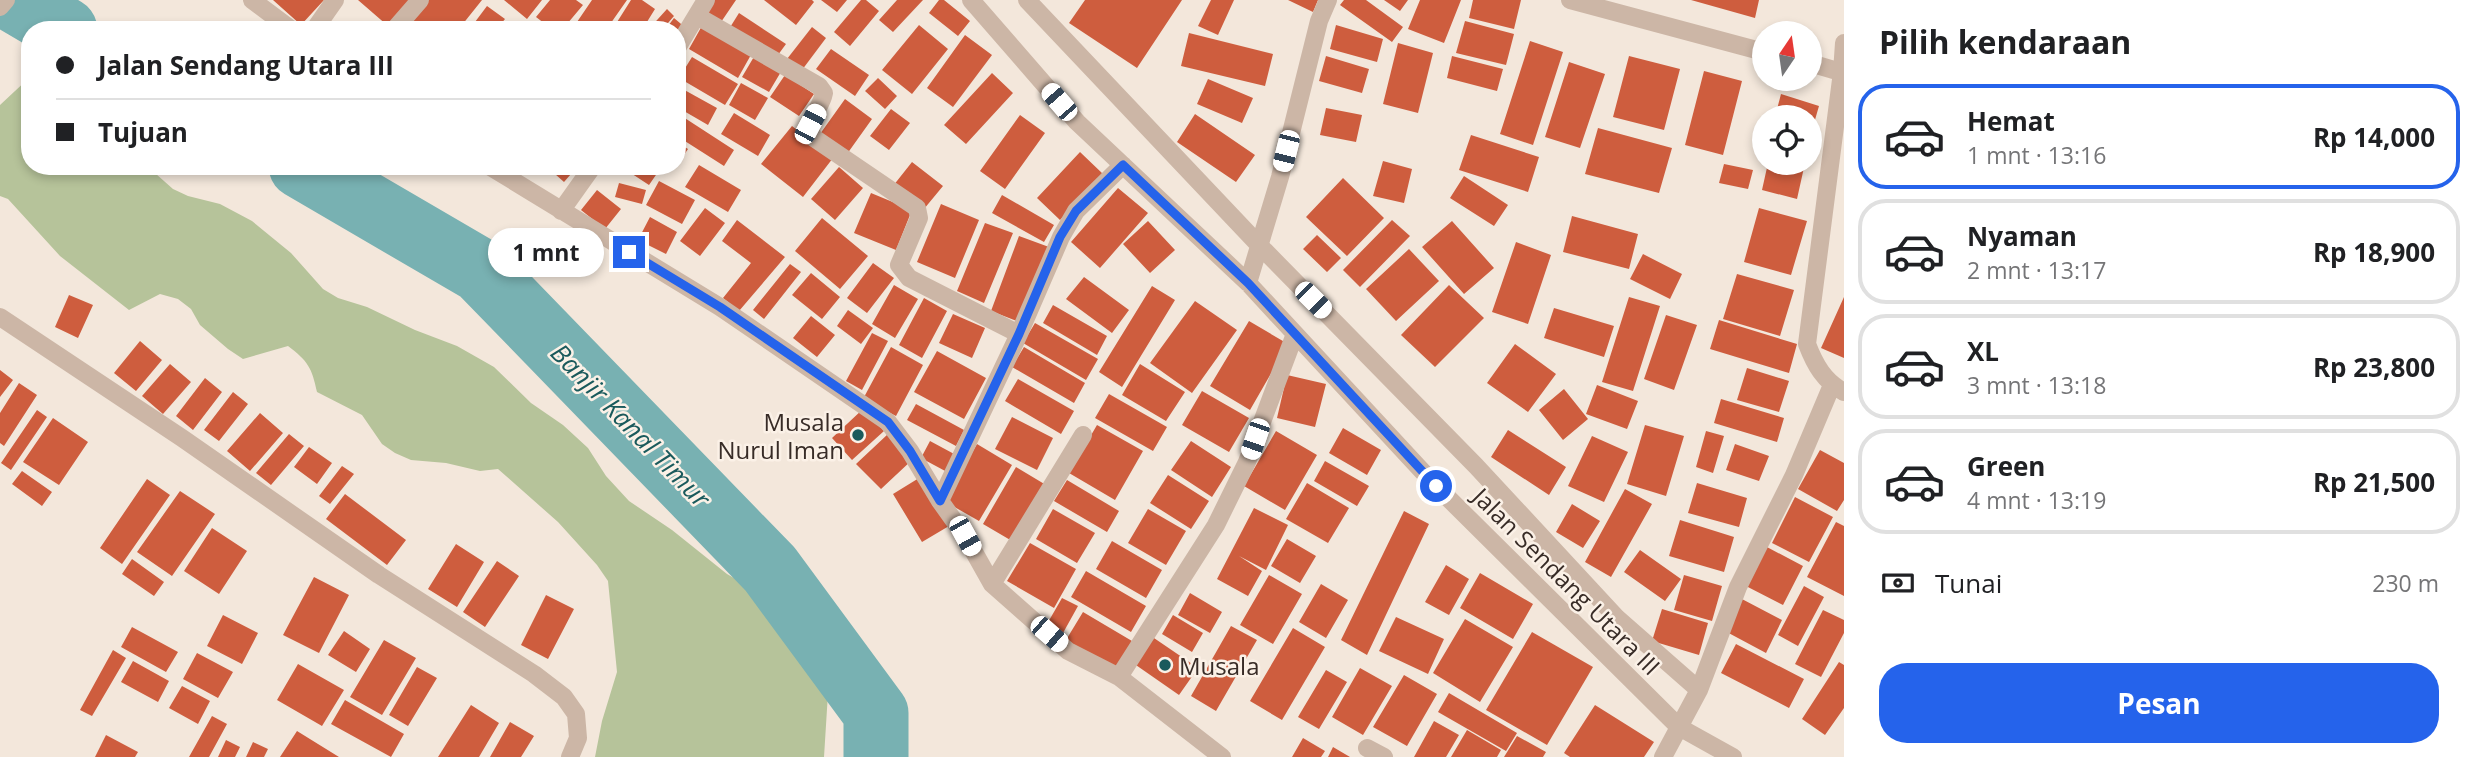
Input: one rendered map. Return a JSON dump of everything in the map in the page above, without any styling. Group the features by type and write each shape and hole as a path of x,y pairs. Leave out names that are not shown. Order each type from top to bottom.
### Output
{"street":[{"path":"0,7 6,0"},
{"path":"252,0 280,21"},
{"path":"320,21 335,0"},
{"path":"402,21 420,0"},
{"path":"686,34 706,0"},
{"name":"Jalan Sendang Utara III","path":"971,0 1077,122 1248,283 1436,486 1679,727 1733,757"},
{"path":"1027,0 1259,245 1476,466 1618,618 1699,690"},
{"path":"1248,283 1280,177 1319,21 1328,0"},
{"path":"1570,0 1752,49"},
{"path":"697,16 819,86 824,93 810,124 810,132 814,138 917,208 919,218 899,265 909,278 1019,334"},
{"path":"1663,757 1699,690 1738,587 1838,389 1815,365 1807,344 1843,72 1844,43"},
{"path":"1822,67 1843,72"},
{"path":"940,501 1019,334 1060,237 1076,211 1123,165"},
{"path":"503,175 720,307 888,422 965,536 992,584 1068,651 1119,677 1222,757"},
{"path":"561,211 587,175"},
{"path":"0,317 182,438 379,575 534,674 564,697 576,714 578,738 570,757"},
{"path":"1119,677 1216,525 1247,462 1295,334"},
{"path":"992,584 1083,435"},
{"path":"1367,748 1384,757"}],"green space":[{"path":"21,85 21,175 157,175 173,189 188,196 220,204 252,221 291,253 323,289 338,298 367,307 457,346 494,367 531,403 563,425 588,448 606,476 629,501 672,530 727,574 758,592 808,631 822,661 828,693 824,757 595,757 602,721 617,672 608,581 558,522 498,469 480,471 446,463 411,460 395,453 382,444 362,415 317,392 308,366 288,346 243,359 200,325 191,309 178,299 160,294 129,310 60,256 8,199 0,196 0,105"}],"building":[{"path":"273,0 324,0 305,21 297,21"},
{"path":"358,0 410,0 392,21 382,21"},
{"path":"427,0 482,0 465,21 410,21"},
{"path":"504,0 542,0 527,19"},
{"path":"550,0 576,0 583,5 570,21 541,21 536,17"},
{"path":"592,0 627,0 612,21 578,21"},
{"path":"631,0 642,0 655,9 648,21 618,21"},
{"path":"712,0 736,0 719,25 703,13"},
{"path":"764,0 812,0 814,2 796,25"},
{"path":"821,0 847,0 837,12"},
{"path":"861,0 866,0 879,11 850,46 834,32"},
{"path":"897,0 923,0 893,32 879,20"},
{"path":"939,0 944,0 970,21 958,36 929,13"},
{"path":"1085,0 1182,0 1137,68 1069,23"},
{"path":"1211,0 1234,0 1218,35 1198,26"},
{"path":"1288,0 1318,0 1313,12"},
{"path":"1344,0 1366,0 1403,27 1392,42 1340,5"},
{"path":"1384,0 1408,0 1400,11"},
{"path":"1420,0 1461,0 1444,43 1408,29"},
{"path":"1473,0 1521,0 1514,29 1469,18"},
{"path":"1691,0 1759,0 1755,18"},
{"path":"487,6 505,19 503,21 476,21"},
{"path":"667,9 674,16 670,21 656,21"},
{"path":"739,13 786,44 775,59 729,29"},
{"path":"1465,21 1514,34 1506,65 1456,53"},
{"path":"703,24 752,53 738,78 689,49"},
{"path":"919,25 948,49 912,94 882,70"},
{"path":"1336,25 1383,39 1377,62 1330,49"},
{"path":"812,27 826,38 802,70 787,59"},
{"path":"1189,33 1273,54 1265,86 1181,66"},
{"path":"965,35 992,55 953,107 927,88"},
{"path":"1530,41 1563,52 1533,145 1500,134"},
{"path":"1398,43 1433,53 1418,113 1383,104"},
{"path":"831,49 869,75 855,96 816,69"},
{"path":"755,55 782,70 769,92 742,77"},
{"path":"1326,56 1369,69 1362,93 1319,81"},
{"path":"1452,56 1503,69 1497,91 1447,78"},
{"path":"1629,56 1680,69 1664,130 1613,117"},
{"path":"692,57 738,84 725,105 686,82 686,67"},
{"path":"1569,62 1605,74 1580,148 1545,137"},
{"path":"1704,71 1742,81 1723,155 1685,145"},
{"path":"992,73 1013,93 966,144 944,125"},
{"path":"785,75 814,94 799,116 770,97"},
{"path":"878,78 897,96 885,109 865,91"},
{"path":"1208,79 1253,98 1242,123 1197,104"},
{"path":"741,83 768,98 755,120 729,105"},
{"path":"686,91 717,108 708,125 686,112"},
{"path":"1781,94 1816,105 1778,105"},
{"path":"845,99 872,119 847,154 820,134"},
{"path":"1326,108 1362,115 1356,142 1320,135"},
{"path":"891,109 910,123 889,150 870,136"},
{"path":"734,113 770,135 758,156 721,134"},
{"path":"1195,114 1255,155 1236,182 1177,142"},
{"path":"1020,115 1045,133 1005,189 980,171"},
{"path":"686,119 734,150 724,166 686,142"},
{"path":"792,126 833,158 803,197 761,164"},
{"path":"1598,128 1672,148 1659,193 1585,174"},
{"path":"1471,135 1539,157 1528,192 1459,170"},
{"path":"1080,152 1103,174 1060,220 1037,198"},
{"path":"1383,161 1412,169 1404,203 1373,196"},
{"path":"912,162 943,186 924,209 893,186"},
{"path":"1724,164 1752,170 1748,189 1719,183"},
{"path":"699,165 741,190 728,212 685,187"},
{"path":"839,167 863,188 835,220 811,199"},
{"path":"556,175 570,175 564,182"},
{"path":"634,175 656,175 649,185"},
{"path":"1765,175 1802,175 1797,199 1762,190"},
{"path":"1464,176 1508,205 1494,226 1450,198"},
{"path":"1343,178 1384,218 1347,256 1306,217"},
{"path":"659,181 695,200 682,224 646,205"},
{"path":"619,183 646,190 642,204 615,197"},
{"path":"1118,188 1148,213 1100,268 1071,242"},
{"path":"597,190 621,209 605,229 581,210"},
{"path":"871,193 912,210 896,250 854,233"},
{"path":"1002,195 1054,225 1044,242 992,213"},
{"path":"941,204 979,220 955,278 917,262"},
{"path":"705,208 725,223 700,256 680,241"},
{"path":"1759,208 1807,221 1791,275 1744,262"},
{"path":"1572,216 1638,234 1629,269 1563,252"},
{"path":"650,217 677,232 666,254 638,240"},
{"path":"822,218 868,256 840,289 795,251"},
{"path":"737,220 785,257 739,311 723,298 751,263 722,241"},
{"path":"1392,220 1410,236 1360,287 1343,270"},
{"path":"1148,221 1175,250 1150,273 1123,244"},
{"path":"1452,221 1494,268 1464,294 1422,247"},
{"path":"985,223 1013,233 984,303 957,291"},
{"path":"1317,235 1341,258 1327,272 1303,249"},
{"path":"1019,236 1049,247 1019,322 991,311"},
{"path":"1516,242 1551,255 1528,324 1492,312"},
{"path":"1409,249 1439,281 1396,321 1366,289"},
{"path":"1643,254 1682,274 1670,299 1630,279"},
{"path":"873,263 894,278 867,313 847,298"},
{"path":"790,264 801,272 764,319 753,310"},
{"path":"811,273 840,297 822,319 792,295"},
{"path":"1737,274 1794,290 1780,336 1723,319"},
{"path":"1084,277 1129,310 1112,333 1066,299"},
{"path":"894,285 918,299 895,338 872,324"},
{"path":"1449,285 1484,318 1435,367 1401,335"},
{"path":"1152,286 1175,300 1122,387 1099,372"},
{"path":"69,295 93,305 78,338 55,327"},
{"path":"1629,297 1660,306 1633,391 1602,382"},
{"path":"1844,297 1844,358 1821,348"},
{"path":"924,298 947,311 922,358 899,345"},
{"path":"1195,301 1237,330 1192,393 1150,363"},
{"path":"1053,305 1107,336 1097,355 1043,323"},
{"path":"1554,308 1614,326 1604,357 1544,338"},
{"path":"848,310 873,328 861,344 837,326"},
{"path":"953,314 985,328 972,358 939,343"},
{"path":"1666,315 1697,325 1674,390 1644,379"},
{"path":"811,316 835,335 817,357 793,338"},
{"path":"1719,320 1797,344 1789,373 1710,349"},
{"path":"1249,321 1288,344 1250,410 1210,386"},
{"path":"1035,323 1098,359 1086,380 1023,343"},
{"path":"872,333 888,341 862,390 846,381"},
{"path":"140,341 162,360 136,391 114,373"},
{"path":"1515,344 1556,374 1528,412 1487,383"},
{"path":"891,347 923,365 896,416 863,399"},
{"path":"1024,347 1085,383 1074,403 1012,367"},
{"path":"937,351 986,378 964,419 914,392"},
{"path":"170,364 191,382 163,414 142,396"},
{"path":"1140,364 1185,392 1166,421 1122,395"},
{"path":"1747,368 1789,381 1779,412 1737,400"},
{"path":"0,370 13,380 0,397"},
{"path":"1287,375 1326,384 1315,427 1277,418"},
{"path":"205,378 222,392 193,430 176,416"},
{"path":"1018,379 1074,411 1061,434 1005,401"},
{"path":"19,383 37,395 4,446 0,443 0,413"},
{"path":"1597,385 1638,401 1627,429 1586,414"},
{"path":"1564,389 1588,419 1563,440 1539,410"},
{"path":"1202,391 1249,418 1229,452 1182,425"},
{"path":"233,392 248,404 219,441 204,430"},
{"path":"1109,394 1167,427 1153,451 1095,418"},
{"path":"1721,399 1784,418 1777,442 1714,423"},
{"path":"916,404 964,430 956,446 907,420"},
{"name":"Musala Nurul Iman","path":"863,409 884,431 852,460 832,438"},
{"path":"37,410 47,417 11,470 1,463"},
{"path":"260,413 283,433 250,471 227,451"},
{"path":"1012,417 1053,438 1037,470 995,449"},
{"path":"53,418 88,442 59,485 23,462"},
{"path":"1097,425 1143,451 1115,500 1069,473"},
{"path":"1645,425 1684,436 1666,496 1627,484"},
{"path":"1343,428 1381,450 1367,475 1329,453"},
{"path":"1508,430 1566,467 1549,495 1491,457"},
{"path":"1276,431 1317,455 1285,510 1244,486"},
{"path":"1706,431 1724,436 1713,473 1696,467"},
{"path":"289,434 304,446 271,485 256,473"},
{"path":"888,434 912,460 881,489 856,464"},
{"path":"1592,436 1628,452 1604,502 1568,486"},
{"path":"930,441 956,455 947,472 921,458"},
{"path":"1191,441 1231,467 1212,497 1171,470"},
{"path":"977,444 1012,465 979,521 944,501"},
{"path":"1735,444 1769,456 1759,481 1726,470"},
{"path":"309,447 332,463 317,484 294,467"},
{"path":"1820,450 1844,463 1844,500 1837,511 1798,489"},
{"path":"1325,461 1369,486 1357,506 1314,481"},
{"path":"342,466 354,474 330,504 319,496"},
{"path":"1016,467 1046,485 1012,541 983,524"},
{"path":"22,471 52,492 42,506 12,484"},
{"path":"1168,475 1209,501 1191,529 1150,503"},
{"path":"919,478 949,526 922,542 893,494"},
{"path":"147,479 170,495 122,564 100,548"},
{"path":"1067,480 1119,511 1107,532 1054,501"},
{"path":"1307,483 1349,508 1328,543 1286,519"},
{"path":"1697,483 1747,498 1739,527 1688,513"},
{"path":"1625,489 1652,504 1611,577 1585,562"},
{"path":"180,491 215,514 172,576 137,552"},
{"path":"345,494 406,540 387,565 326,519"},
{"path":"1795,497 1833,517 1809,562 1772,543"},
{"path":"1572,504 1600,521 1583,548 1556,532"},
{"path":"1254,508 1288,525 1266,570 1239,556 1262,571 1248,596 1217,579"},
{"path":"1053,509 1095,533 1077,563 1036,539"},
{"path":"1148,509 1186,531 1166,565 1128,543"},
{"path":"1404,511 1429,524 1367,655 1341,640"},
{"path":"1680,520 1734,537 1724,572 1669,556"},
{"path":"1836,522 1844,526 1844,596 1807,577"},
{"path":"212,528 247,551 219,594 184,571"},
{"path":"1287,539 1316,556 1300,583 1271,566"},
{"path":"1112,541 1162,570 1146,598 1096,569"},
{"path":"1030,543 1076,569 1054,608 1007,581"},
{"path":"456,544 484,562 457,607 428,589"},
{"path":"1765,546 1803,566 1783,605 1744,585"},
{"path":"1640,550 1681,579 1665,601 1624,572"},
{"path":"132,559 164,582 154,596 122,574"},
{"path":"497,561 519,576 485,627 463,612"},
{"path":"1446,565 1469,579 1449,615 1425,602"},
{"path":"1086,571 1146,606 1131,632 1071,597"},
{"path":"1480,573 1533,604 1513,639 1460,608"},
{"path":"1269,575 1302,594 1273,644 1240,625"},
{"path":"1684,575 1722,586 1712,621 1674,610"},
{"path":"314,577 349,595 319,653 283,635"},
{"path":"1321,584 1348,600 1326,638 1299,622"},
{"path":"1804,586 1824,597 1798,646 1778,635"},
{"path":"1190,593 1222,612 1210,633 1178,615"},
{"path":"546,595 574,609 548,659 521,645"},
{"path":"1062,598 1078,606 1063,633 1047,624"},
{"path":"1740,598 1782,620 1766,653 1723,630"},
{"path":"1662,609 1708,623 1699,655 1652,641"},
{"path":"1823,610 1844,620 1844,633 1821,677 1795,664"},
{"path":"1083,612 1132,641 1115,669 1066,640"},
{"path":"223,615 258,633 242,664 207,646"},
{"path":"1173,615 1203,633 1192,652 1162,634"},
{"path":"1396,617 1444,639 1428,674 1379,651"},
{"path":"1465,619 1513,647 1480,702 1433,673"},
{"path":"1231,626 1257,640 1216,711 1191,696"},
{"path":"132,627 178,652 166,672 121,647"},
{"path":"1293,628 1325,647 1282,720 1250,701"},
{"path":"344,631 370,649 356,672 328,655"},
{"path":"1532,632 1593,667 1547,745 1486,710"},
{"name":"Musala","path":"1151,636 1198,668 1179,695 1133,663"},
{"path":"384,640 416,658 382,715 350,697"},
{"path":"1736,644 1804,679 1789,708 1721,673"},
{"path":"113,650 126,658 92,716 80,710"},
{"path":"197,653 233,672 218,698 183,679"},
{"path":"133,661 169,681 158,702 121,682"},
{"path":"1839,662 1844,665 1844,708 1825,735 1802,719"},
{"path":"298,664 344,690 322,726 277,700"},
{"path":"417,667 437,678 408,726 389,715"},
{"path":"1360,668 1392,686 1363,735 1332,717"},
{"path":"1326,670 1347,682 1319,729 1298,717"},
{"path":"1404,675 1437,694 1407,746 1373,727"},
{"path":"182,686 210,701 198,724 169,708"},
{"path":"1449,693 1517,733 1506,751 1438,712"},
{"path":"345,700 404,734 391,757 331,724"},
{"path":"471,705 499,723 479,757 438,757"},
{"path":"1595,705 1654,742 1644,757 1570,757 1564,753"},
{"path":"212,716 227,724 209,757 189,757"},
{"path":"1434,721 1459,735 1446,757 1414,757"},
{"path":"510,722 534,736 521,757 490,757"},
{"path":"1467,730 1501,750 1497,757 1451,757"},
{"path":"297,731 339,757 280,757"},
{"path":"106,735 138,752 135,757 95,757"},
{"path":"1517,736 1546,752 1543,757 1504,757"},
{"path":"1303,738 1325,751 1321,757 1292,757"},
{"path":"226,740 240,747 235,757 218,757"},
{"path":"253,742 268,749 264,757 246,757"},
{"path":"1333,747 1350,757 1328,757"}],"waterway":[{"name":"Banjir Kanal Timur","path":"14,0 50,21"},
{"name":"Banjir Kanal Timur","path":"316,175 481,271 770,569 876,713 876,757"}],"place":[{"name":"Musala Nurul Iman","path":"858,435"},
{"name":"Musala","path":"1165,665"}],"route":[{"path":"629,252 720,307 888,422 910,451 940,501 1019,334 1060,237 1076,211 1123,165 1248,283 1436,486"}]}
